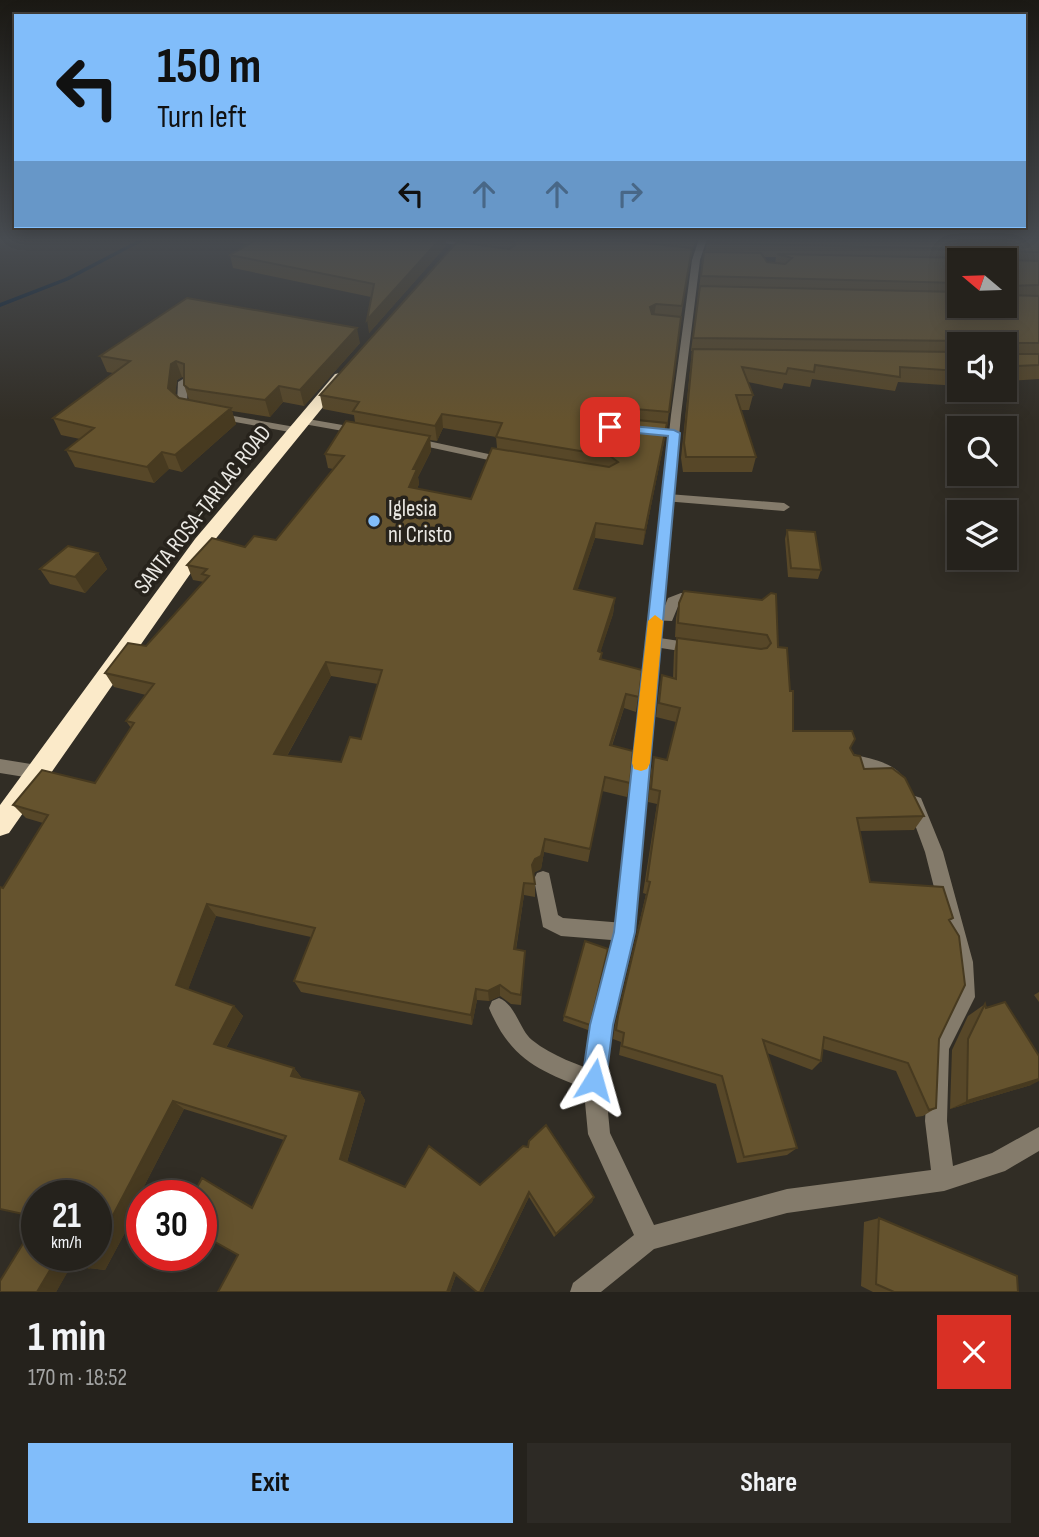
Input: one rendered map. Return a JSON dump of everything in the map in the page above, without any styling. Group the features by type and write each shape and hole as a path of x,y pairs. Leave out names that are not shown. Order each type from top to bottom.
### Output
{"highway":[{"name":"SANTA ROSA-TARLAC ROAD","path":"0,825 202,544 355,360"}],"street":[{"path":"648,1238 599,1134 594,1080 602,1025 624,932 668,498 668,433 690,357 681,325 694,299"},
{"path":"183,382 182,404 191,410 298,426 370,433"},
{"path":"397,438 520,463"},
{"path":"668,498 784,507"},
{"path":"656,617 667,618 673,601 681,598 706,600"},
{"path":"653,642 704,649"},
{"path":"853,761 883,769 904,785 915,804 934,852 963,962 965,997 939,1048 936,1121 944,1180"},
{"path":"0,766 37,772"},
{"path":"543,879 550,921 561,927 624,932"},
{"path":"499,1008 523,1046 551,1065 594,1080"},
{"path":"582,1292 648,1238 787,1201 944,1180 997,1163 1039,1138"}],"building":[{"path":"185,299 357,328 300,390 279,386 265,400 189,389 184,385 184,364 176,361 171,364 168,388 179,398 231,408 175,455 162,452 147,467 66,450 94,428 53,418 130,361 100,356"},
{"path":"371,299 386,299 367,320"},
{"path":"406,299 683,299 682,306 656,304 650,307 652,314 681,317 669,412 612,407 605,410 607,417 667,423 645,530 596,523 574,589 615,598 598,651 602,653 600,659 642,670 639,697 626,694 610,745 633,751 630,783 605,777 590,849 545,839 541,856 535,859 532,865 535,884 524,883 514,949 525,951 521,995 511,993 500,985 488,991 476,989 471,1015 294,981 315,928 207,904 176,985 234,1006 214,1044 294,1068 291,1076 360,1092 340,1159 405,1187 429,1146 480,1185 523,1146 528,1147 529,1141 546,1125 594,1197 556,1234 529,1192 480,1292 454,1273 447,1292 218,1292 238,1255 217,1243 217,1187 252,1208 286,1136 173,1101 132,1180 126,1180 126,1191 112,1217 112,1180 21,1180 21,1214 0,1209 0,887 3,888 48,815 13,805 42,770 95,783 134,723 126,721 154,684 105,673 128,643 146,646 209,576 202,574 207,569 187,565 212,538 245,547 254,536 276,540 344,456 325,454 346,421 430,436 413,469 417,469 409,487 471,499 492,448 609,467 618,462 610,456 496,437 502,423 442,414 435,426 353,411 359,402 320,395","holes":["326,662 382,670 361,739 350,737 341,762 274,754"]},
{"path":"698,299 947,299 947,318 1017,318 1017,299 1039,299 1039,343 1017,343 1017,332 947,332 947,341 693,338"},
{"path":"693,349 947,352 947,370 900,367 900,377 815,365 814,372 788,368 786,374 742,367 753,395 736,395 756,457 686,457 684,443"},
{"path":"1017,354 1039,354 1039,365 1017,366"},
{"path":"787,530 815,532 821,570 791,568"},
{"path":"68,546 98,553 75,577 40,569"},
{"path":"684,591 762,600 771,593 776,594 778,647 787,648 790,691 793,691 793,731 852,731 855,739 850,748 854,755 860,756 864,769 892,768 905,778 924,816 857,818 870,882 943,887 953,918 949,920 959,936 965,985 939,1039 936,1108 929,1110 908,1063 824,1037 821,1061 763,1040 797,1148 744,1157 722,1076 622,1046 624,1033 616,1030 618,1016 650,882 647,881 660,791 651,789 654,757 667,760 680,708 659,703 662,675 676,679 677,638 761,649 767,648 771,643 767,635 678,623 679,603"},
{"path":"585,941 608,949 590,1025 564,1016"},
{"path":"1005,1002 1039,1056 1039,1079 967,1101 968,1039 985,1004 986,1008"},
{"path":"879,1218 1017,1276 1018,1292 894,1292 876,1284"},
{"path":"21,1247 21,1271 49,1271 37,1292 0,1292 0,1281"}],"waterway":[{"path":"0,305 15,299"}],"slow traffic":[{"path":"641,763 655,621"}],"place":[{"name":"Iglesia ni Cristo","path":"374,521"}],"route":[{"path":"594,1080 602,1025 624,932 674,433 610,427"}]}
